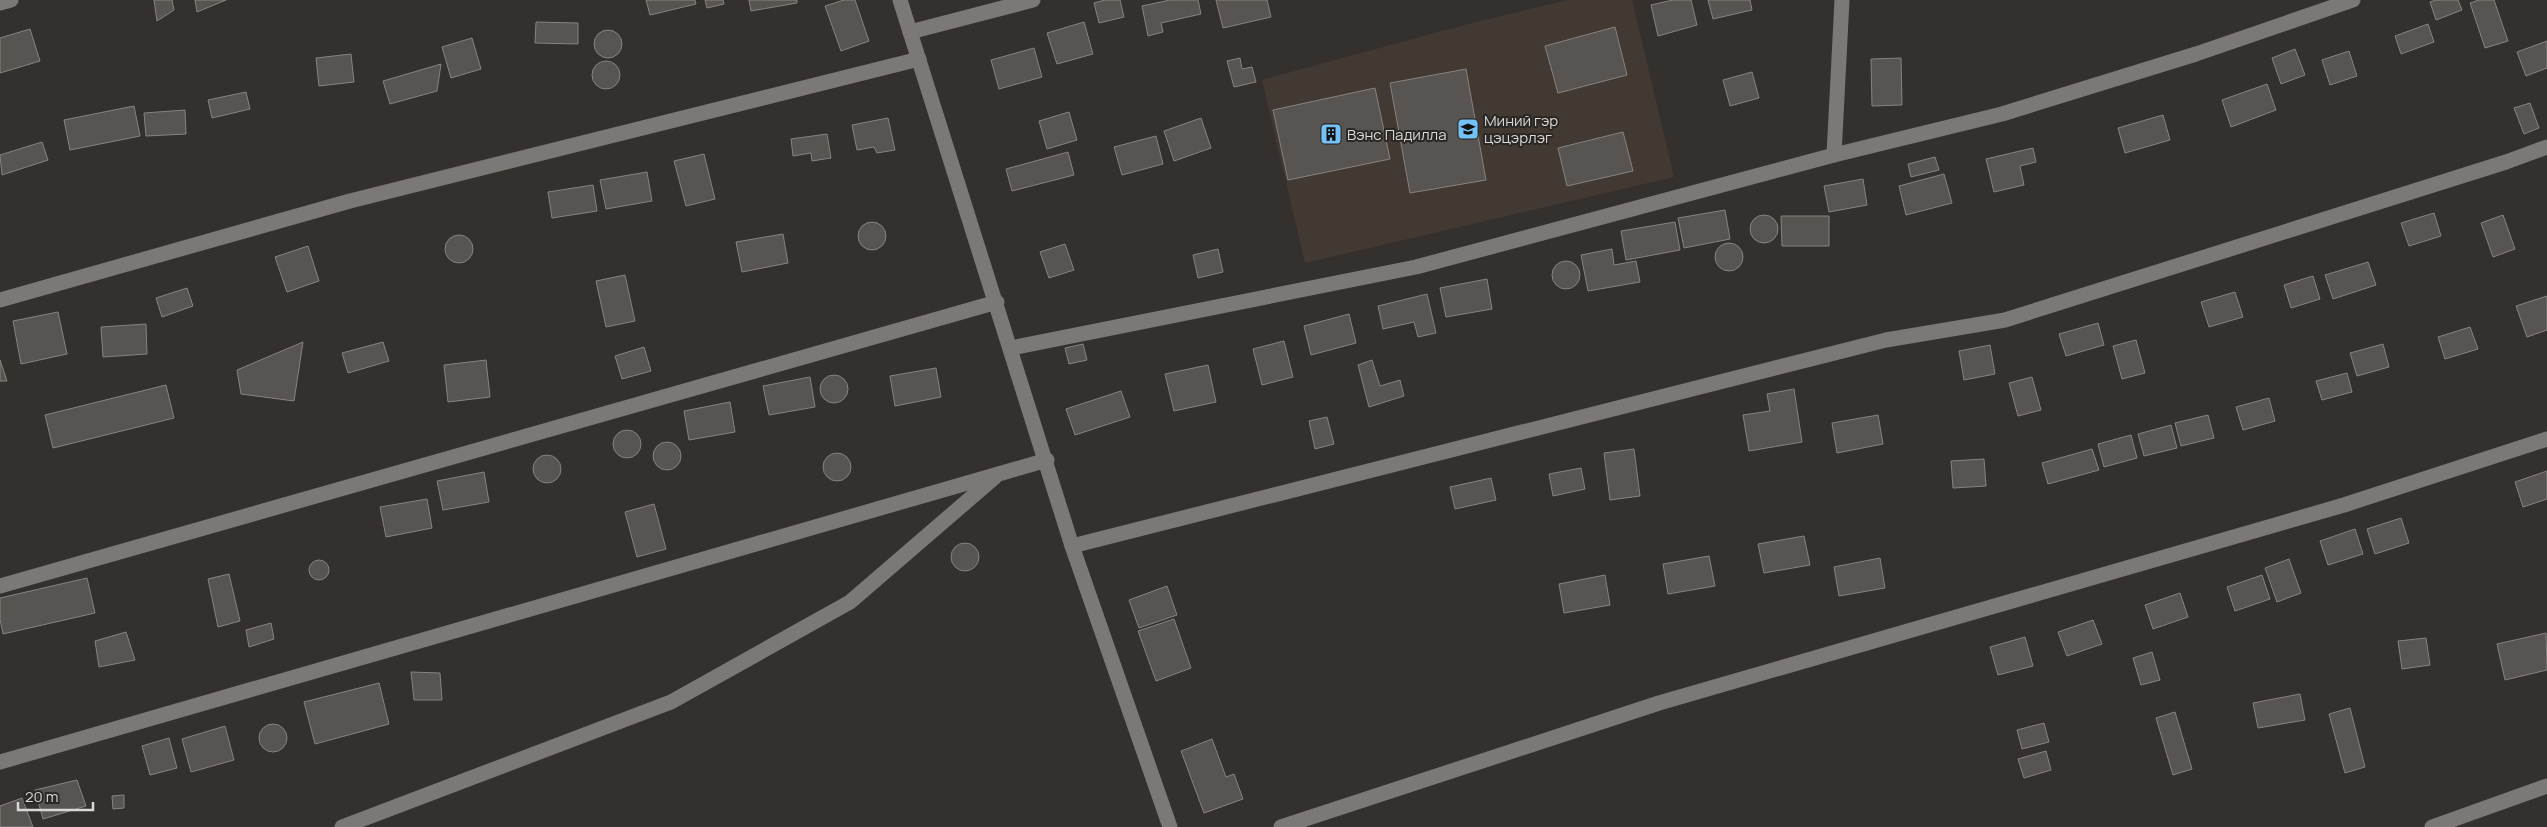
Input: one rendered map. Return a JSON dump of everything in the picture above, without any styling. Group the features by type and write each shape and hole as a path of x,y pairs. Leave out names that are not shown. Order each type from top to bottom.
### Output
{"street":[{"path":"0,3 11,0"},
{"path":"900,0 1047,460 1072,546 1170,827"},
{"path":"910,32 1033,0"},
{"path":"1834,155 1842,0"},
{"path":"1011,348 1416,267 1834,155 2002,114 2196,54 2353,0"},
{"path":"0,300 350,201 918,59"},
{"path":"1072,546 1886,340 2005,320 2496,165 2547,146"},
{"path":"0,586 997,302"},
{"path":"1281,827 1660,704 2344,505 2547,439"},
{"path":"0,762 1047,460"},
{"path":"342,827 671,702 850,602 1000,474"},
{"path":"2432,827 2547,786"}],"shaded area":[{"name":"Миний гэр цэцэрлэг","path":"1568,0 1632,0 1674,177 1305,263 1262,80 1468,24"}],"building":[{"path":"154,0 172,0 174,10 157,21"},
{"path":"195,0 226,0 197,12"},
{"path":"646,0 695,0 696,4 650,15"},
{"path":"705,0 723,0 724,4 707,8"},
{"path":"749,0 797,0 797,3 751,11"},
{"path":"844,0 855,0 869,41 841,51 825,6"},
{"path":"1105,0 1120,0 1124,17 1099,23 1094,3"},
{"path":"1170,0 1198,0 1201,14 1161,23 1163,32 1148,36 1142,6"},
{"path":"1216,0 1267,0 1271,17 1223,28"},
{"path":"1673,0 1691,0 1697,25 1658,36 1651,5"},
{"path":"1708,0 1750,0 1752,10 1713,19"},
{"path":"2436,0 2458,0 2462,10 2436,20 2430,2"},
{"path":"2479,0 2494,0 2508,41 2485,48 2470,3"},
{"path":"536,22 578,23 578,44 535,43"},
{"path":"1084,22 1093,54 1057,64 1047,33"},
{"path":"2428,24 2434,42 2401,54 2395,36"},
{"path":"1615,27 1627,75 1558,93 1545,46"},
{"path":"30,29 40,61 0,73 0,38"},
{"path":"608,30 618,34 622,44 618,54 608,58 598,54 594,44 598,34"},
{"path":"472,38 481,69 451,78 442,47"},
{"path":"2547,41 2547,68 2526,76 2517,52"},
{"path":"1034,48 1042,77 999,89 991,60"},
{"path":"2295,49 2305,75 2281,84 2272,58"},
{"path":"2349,51 2357,76 2330,85 2322,60"},
{"path":"351,54 354,82 319,86 316,58"},
{"path":"1240,58 1242,69 1252,67 1256,82 1234,87 1227,61"},
{"path":"1901,58 1902,105 1872,106 1871,59"},
{"path":"606,61 616,65 620,75 616,85 606,89 596,85 592,75 596,65"},
{"path":"441,64 437,91 390,104 383,81"},
{"path":"1466,69 1486,180 1410,193 1390,83"},
{"path":"1752,72 1759,98 1730,106 1723,80"},
{"path":"2267,84 2276,110 2231,127 2222,100"},
{"name":"Вэнс Падилла","path":"1375,88 1390,159 1288,180 1273,110"},
{"path":"246,92 250,109 212,118 208,100"},
{"path":"2530,103 2539,128 2524,134 2514,108"},
{"path":"134,106 140,136 70,150 64,120"},
{"path":"185,110 186,134 146,136 144,113"},
{"path":"1069,112 1077,140 1047,149 1039,121"},
{"path":"2163,115 2170,140 2125,153 2118,128"},
{"path":"888,118 895,150 877,153 874,147 857,150 852,125"},
{"path":"1201,118 1211,148 1174,161 1164,131"},
{"path":"1623,132 1633,171 1567,186 1558,148"},
{"path":"827,134 831,158 812,161 811,153 793,156 791,139"},
{"path":"1156,136 1163,164 1122,175 1114,147"},
{"path":"42,142 48,160 2,175 0,155"},
{"path":"2033,148 2036,162 2020,166 2024,185 1994,192 1986,159"},
{"path":"1068,152 1074,175 1012,191 1006,169"},
{"path":"704,154 715,199 686,206 674,161"},
{"path":"1935,157 1939,170 1911,177 1908,164"},
{"path":"647,172 652,201 606,209 600,180"},
{"path":"1944,174 1952,203 1906,215 1899,186"},
{"path":"1863,179 1867,205 1829,212 1824,186"},
{"path":"593,185 597,211 552,218 548,192"},
{"path":"1725,210 1730,239 1684,248 1678,218"},
{"path":"2434,213 2441,236 2409,246 2401,223"},
{"path":"1764,215 1774,219 1778,229 1774,239 1764,243 1754,239 1750,229 1754,219"},
{"path":"2503,215 2515,249 2493,257 2481,223"},
{"path":"1781,216 1829,216 1829,246 1782,246"},
{"path":"872,222 882,226 886,236 882,246 872,250 862,246 858,236 862,226"},
{"path":"1675,222 1680,250 1626,260 1621,231"},
{"path":"783,234 788,263 742,272 736,242"},
{"path":"459,235 469,239 473,249 469,259 459,263 449,259 445,249 449,239"},
{"path":"1729,243 1739,247 1743,257 1739,267 1729,271 1719,267 1715,257 1719,247"},
{"path":"1065,244 1074,270 1049,278 1040,252"},
{"path":"308,246 319,281 287,292 275,257"},
{"path":"1218,249 1223,272 1198,278 1193,255"},
{"path":"1612,249 1614,265 1636,261 1640,282 1588,291 1581,255"},
{"path":"1566,261 1576,265 1580,275 1576,285 1566,289 1556,285 1552,275 1556,265"},
{"path":"2368,262 2376,285 2333,299 2325,275"},
{"path":"625,275 635,321 606,327 596,281"},
{"path":"2313,276 2320,299 2291,308 2284,285"},
{"path":"1487,279 1492,309 1446,317 1440,288"},
{"path":"187,288 193,306 162,317 156,298"},
{"path":"2235,292 2243,317 2209,327 2201,302"},
{"path":"1427,294 1436,333 1418,337 1414,322 1383,329 1378,306"},
{"path":"2547,296 2547,330 2527,337 2516,306"},
{"path":"58,312 67,354 21,364 13,321"},
{"path":"1349,314 1356,343 1311,355 1304,326"},
{"path":"2098,323 2104,345 2066,356 2059,334"},
{"path":"146,324 147,354 103,357 101,327"},
{"path":"2470,327 2478,349 2445,359 2438,337"},
{"path":"2136,340 2145,373 2122,379 2113,346"},
{"path":"1284,341 1293,377 1262,385 1253,349"},
{"path":"303,342 294,401 241,394 237,370"},
{"path":"383,342 389,361 348,373 342,353"},
{"path":"1083,344 1087,360 1069,364 1065,348"},
{"path":"2383,344 2389,367 2357,376 2350,353"},
{"path":"1990,345 1995,374 1964,380 1959,351"},
{"path":"644,347 651,371 622,379 615,356"},
{"path":"0,360 7,381 0,381"},
{"path":"486,360 490,397 448,402 444,365"},
{"path":"1372,360 1380,386 1400,380 1404,396 1369,407 1358,365"},
{"path":"1208,365 1216,402 1174,411 1165,374"},
{"path":"936,368 941,397 895,406 890,376"},
{"path":"2347,373 2352,392 2322,400 2316,381"},
{"path":"834,375 844,379 848,389 844,399 834,403 824,399 820,389 824,379"},
{"path":"810,377 815,407 769,415 763,386"},
{"path":"2032,377 2041,410 2018,416 2009,383"},
{"path":"166,385 174,418 53,448 45,415"},
{"path":"1794,389 1802,442 1749,451 1743,415 1770,411 1767,394"},
{"path":"1121,391 1130,417 1075,435 1066,409"},
{"path":"2269,398 2275,421 2243,430 2236,407"},
{"path":"730,402 735,432 689,440 684,411"},
{"path":"1878,415 1883,444 1837,453 1832,423"},
{"path":"2208,415 2214,438 2181,446 2175,423"},
{"path":"1327,417 1334,444 1315,449 1309,421"},
{"path":"2171,425 2177,448 2144,456 2138,434"},
{"path":"627,430 637,434 641,444 637,454 627,458 617,454 613,444 617,434"},
{"path":"2131,435 2137,458 2104,467 2098,444"},
{"path":"667,442 677,446 681,456 677,466 667,470 657,466 653,456 657,446"},
{"path":"1634,449 1640,496 1610,500 1604,453"},
{"path":"2092,449 2099,470 2048,484 2042,463"},
{"path":"837,453 847,457 851,467 847,477 837,481 827,477 823,467 827,457"},
{"path":"547,455 557,459 561,469 557,479 547,483 537,479 533,469 537,459"},
{"path":"1984,459 1986,486 1953,488 1951,461"},
{"path":"1581,468 1585,489 1553,496 1549,474"},
{"path":"2547,471 2547,499 2523,507 2515,482"},
{"path":"484,472 489,502 443,510 437,481"},
{"path":"1491,478 1496,500 1455,509 1450,487"},
{"path":"427,499 432,528 386,537 380,507"},
{"path":"654,504 666,549 637,557 625,512"},
{"path":"2401,518 2409,543 2375,554 2367,529"},
{"path":"2355,529 2363,554 2328,565 2320,541"},
{"path":"1804,536 1810,565 1764,573 1758,544"},
{"path":"965,543 975,547 979,557 975,567 965,571 955,567 951,557 955,547"},
{"path":"1709,556 1715,586 1668,594 1663,564"},
{"path":"1880,558 1885,588 1839,596 1834,567"},
{"path":"2289,559 2301,593 2277,602 2265,568"},
{"path":"315,560 323,560 329,566 329,574 323,580 315,580 309,574 309,566"},
{"path":"229,574 240,621 218,627 208,579"},
{"path":"1605,575 1610,605 1564,613 1559,584"},
{"path":"2262,575 2270,599 2235,611 2227,587"},
{"path":"87,578 95,613 3,634 0,619 0,598"},
{"path":"1167,586 1177,615 1139,628 1129,600"},
{"path":"2180,593 2188,617 2153,629 2145,605"},
{"path":"1174,619 1191,668 1156,681 1138,631"},
{"path":"2093,620 2102,644 2067,656 2058,632"},
{"path":"271,623 274,639 249,647 246,630"},
{"path":"126,632 135,660 99,667 95,641"},
{"path":"2546,633 2547,670 2505,680 2497,644"},
{"path":"2025,637 2033,666 1998,675 1990,647"},
{"path":"2426,638 2430,665 2402,669 2398,641"},
{"path":"2152,652 2160,680 2141,685 2133,658"},
{"path":"411,672 440,673 442,700 414,700"},
{"path":"379,683 389,724 315,744 304,702"},
{"path":"2300,694 2305,720 2258,728 2253,703"},
{"path":"2350,708 2365,767 2345,773 2329,714"},
{"path":"2175,712 2192,769 2173,775 2156,718"},
{"path":"2044,723 2049,742 2022,749 2017,730"},
{"path":"273,724 283,728 287,738 283,748 273,752 263,748 259,738 263,728"},
{"path":"225,726 234,760 191,772 182,739"},
{"path":"169,738 177,768 150,775 142,746"},
{"path":"1212,739 1226,777 1234,774 1243,799 1204,813 1181,751"},
{"path":"2046,751 2051,770 2024,778 2018,759"},
{"path":"77,780 86,806 43,819 35,790"},
{"path":"124,795 124,808 113,809 112,796"},
{"path":"22,798 33,827 0,827 0,806"}],"place":[{"name":"Миний гэр цэцэрлэг","path":"1468,129"},
{"name":"Вэнс Падилла","path":"1331,134"}]}
